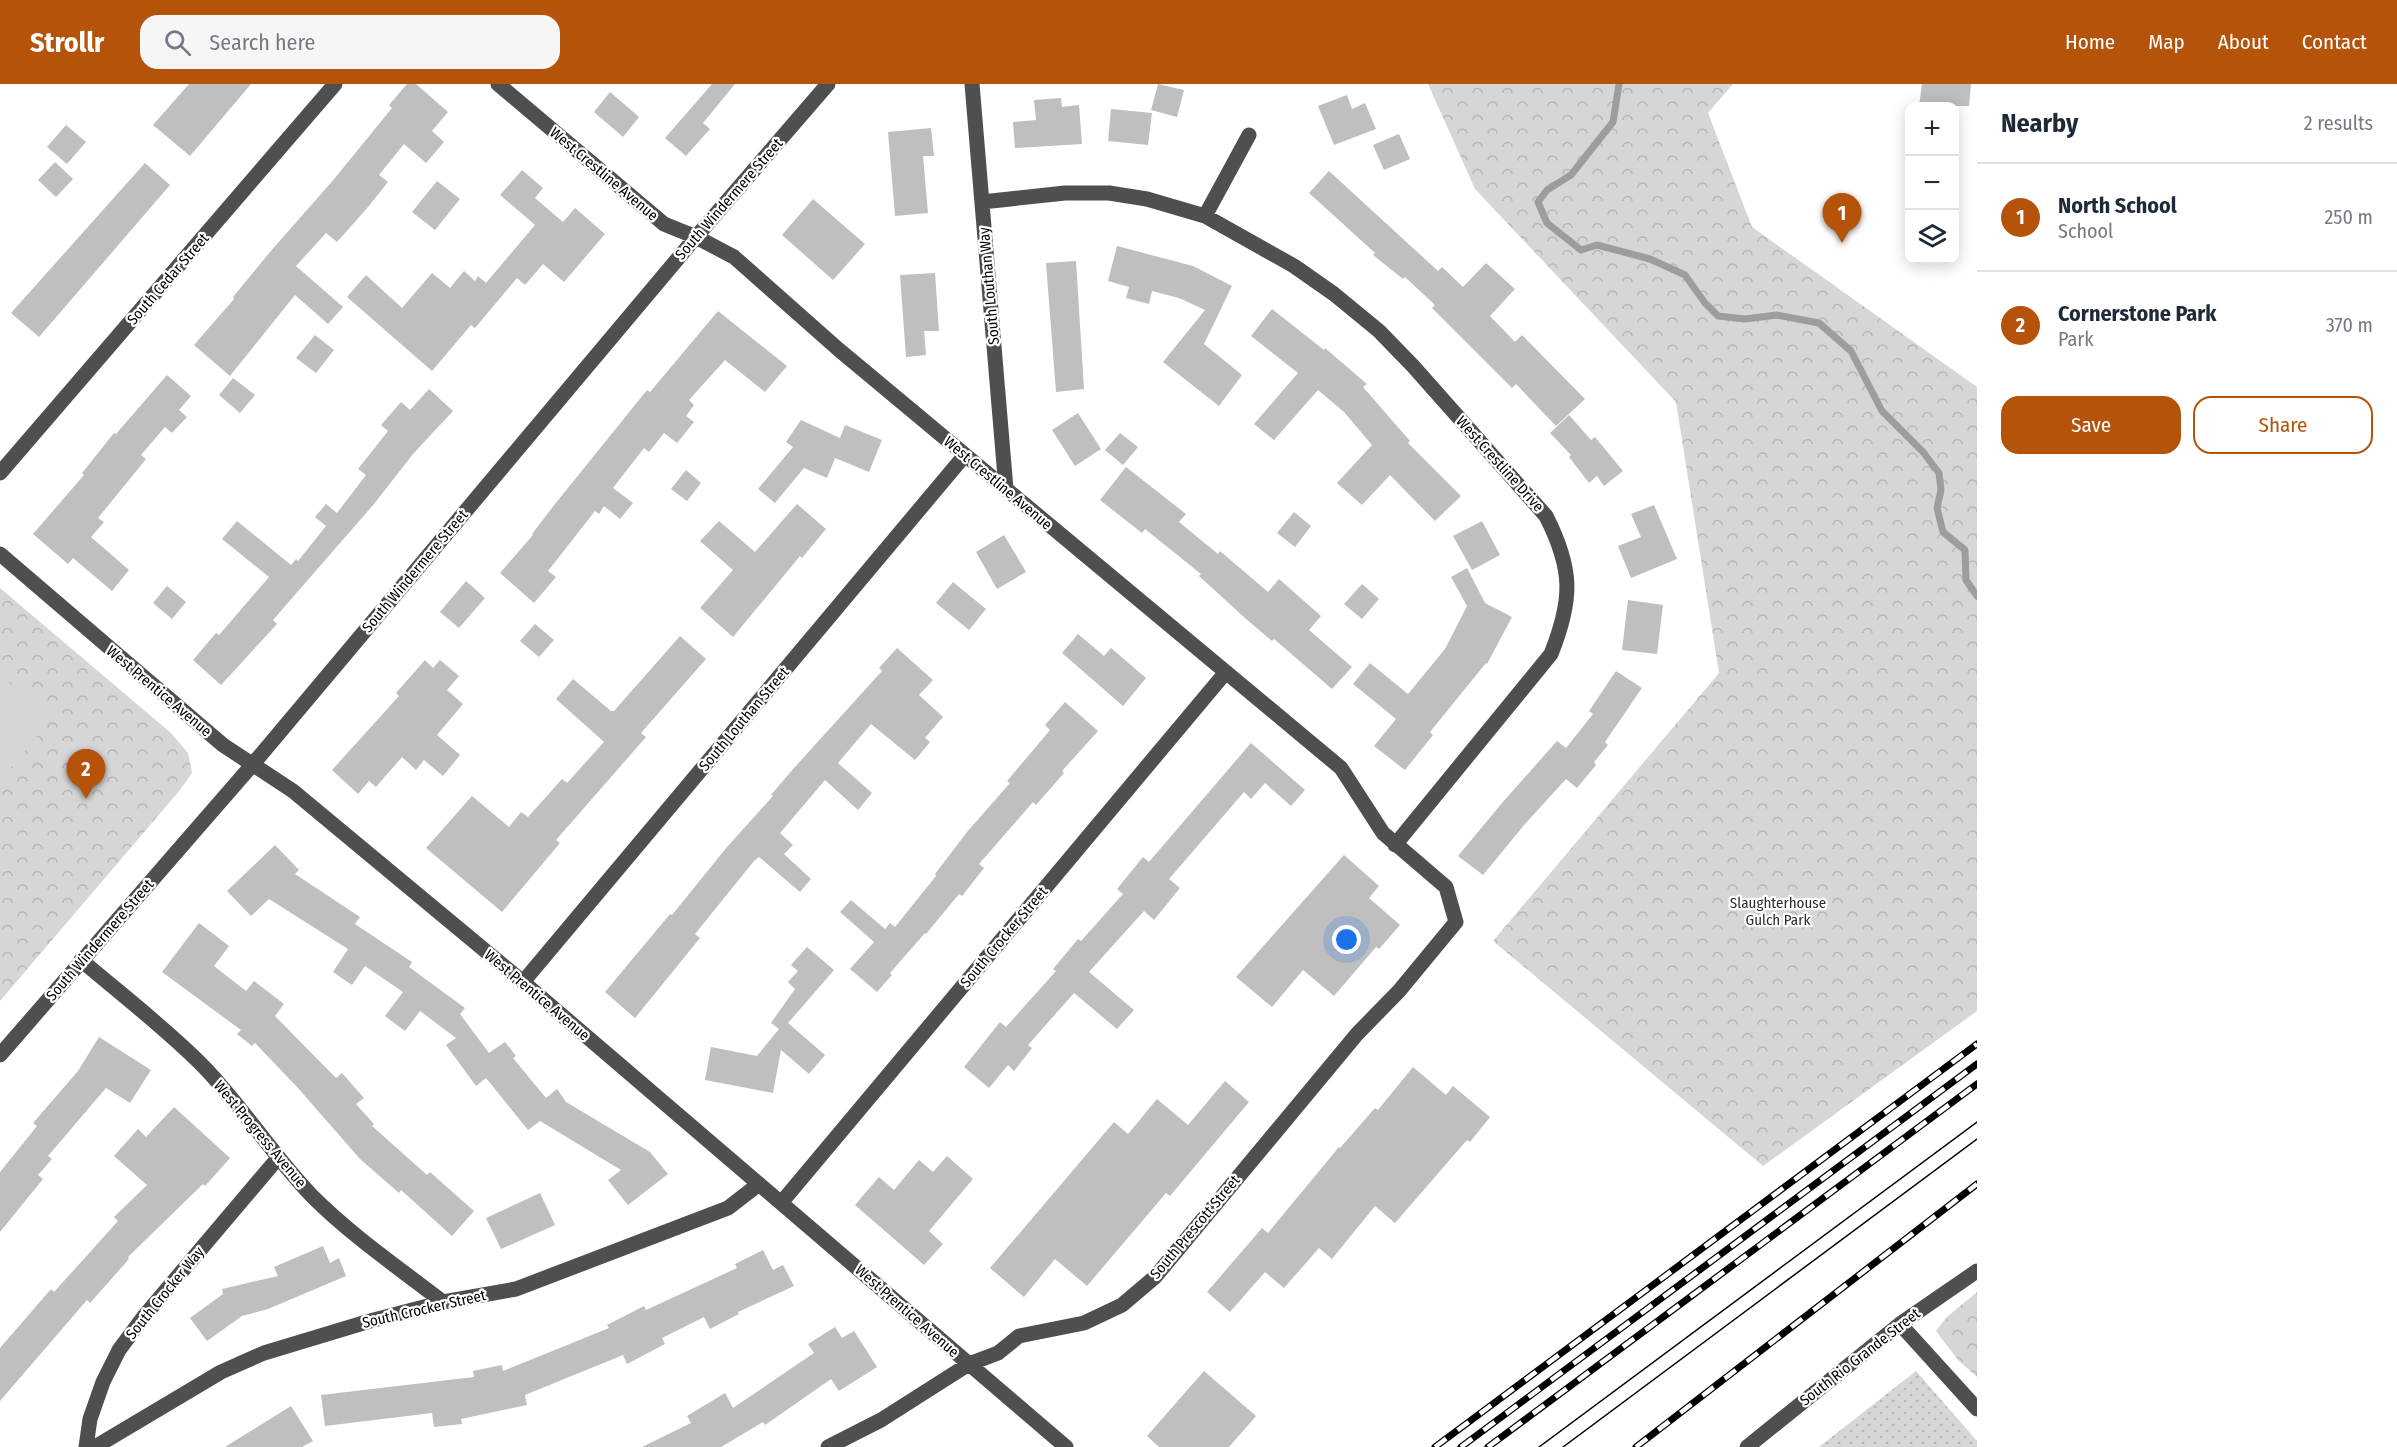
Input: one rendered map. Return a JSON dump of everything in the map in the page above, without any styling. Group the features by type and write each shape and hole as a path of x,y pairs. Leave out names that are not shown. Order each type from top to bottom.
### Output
{"street":[{"name":"South Cedar Street","path":"0,473 335,84"},
{"name":"West Crestline Avenue","path":"498,84 664,224 696,237 734,257 838,349 1341,768 1383,833 1446,887 1456,922"},
{"name":"South Windermere Street","path":"0,1055 253,764 696,237 828,84"},
{"name":"South Louthan Way","path":"972,84 1006,489"},
{"path":"1205,216 1249,135"},
{"name":"West Crestline Drive","path":"982,202 1065,193 1109,193 1147,199 1205,216 1294,266 1334,294 1379,331 1546,516 1566,565 1568,595 1563,624 1551,654 1395,845"},
{"name":"South Louthan Street","path":"523,982 965,455"},
{"name":"West Prentice Avenue","path":"0,554 223,745 293,791 523,982 1066,1447"},
{"name":"South Crocker Street","path":"781,1203 1226,672"},
{"name":"South Prescott Street","path":"828,1447 881,1420 969,1364 998,1353 1019,1336 1084,1323 1122,1305 1155,1277 1357,1034 1399,991 1456,922"},
{"name":"West Progress Avenue","path":"81,960 201,1064 238,1105 278,1158 313,1197 351,1231 443,1302"},
{"name":"South Crocker Way","path":"86,1447 90,1419 119,1350 144,1315 278,1158"},
{"name":"South Crocker Street","path":"95,1447 221,1372 264,1353 443,1302 516,1289 728,1208 759,1184"},
{"name":"South Rio Grande Street","path":"1747,1447 1900,1324 1977,1271"},
{"path":"1900,1324 1977,1409"}],"green space":[{"name":"Slaughterhouse Gulch Park","path":"1428,84 1733,84 1708,113 1752,227 1977,387 1977,1011 1763,1166 1493,941 1719,673 1676,402 1475,189"},
{"path":"0,588 171,733 188,753 192,773 0,1001"},
{"path":"0,675 52,718 0,781"},
{"path":"1977,1292 1977,1377 1958,1360 1936,1331 1947,1317"},
{"path":"1916,1371 1977,1441 1977,1447 1819,1447"}],"building":[{"path":"189,84 251,84 190,156 153,125"},
{"path":"407,84 416,84 448,112 432,131 444,142 426,163 404,144 379,175 388,182 368,207 337,242 326,233 296,266 343,307 328,324 295,295 230,376 194,345 234,299 233,297 270,252 335,178 392,108 389,105"},
{"path":"712,84 735,84 703,123 710,129 686,156 665,138"},
{"path":"1158,84 1184,90 1177,117 1151,110"},
{"path":"1922,84 1971,84 1969,106 1959,106 1959,102 1920,102"},
{"path":"610,92 639,117 623,137 594,112"},
{"path":"1347,95 1352,109 1365,103 1376,129 1334,145 1318,106"},
{"path":"1061,98 1062,107 1079,105 1082,144 1015,148 1013,122 1036,120 1034,100"},
{"path":"1111,109 1152,113 1148,145 1108,141"},
{"path":"66,125 86,142 67,164 47,147"},
{"path":"931,128 934,156 923,156 928,213 895,216 888,132"},
{"path":"1399,134 1410,159 1384,170 1373,145"},
{"path":"55,162 73,179 56,197 38,180"},
{"path":"145,163 170,185 39,337 11,313"},
{"path":"522,170 543,188 535,198 563,222 575,208 605,234 564,282 543,264 525,285 517,278 475,328 471,325 432,371 347,297 366,275 402,308 432,273 450,288 464,271 475,281 478,276 486,283 535,225 500,195"},
{"path":"1329,171 1438,271 1442,267 1463,287 1486,263 1515,289 1490,316 1515,342 1522,335 1585,399 1556,426 1516,384 1512,388 1432,308 1435,305 1405,277 1403,279 1373,255 1375,253 1309,193"},
{"path":"437,181 460,199 435,230 412,212"},
{"path":"813,199 865,244 833,280 782,235"},
{"path":"1117,246 1193,266 1232,286 1204,344 1242,375 1219,406 1163,362 1205,310 1179,298 1152,291 1149,304 1126,298 1129,287 1108,281"},
{"path":"1076,261 1084,389 1056,392 1046,263"},
{"path":"935,273 939,331 924,331 926,355 906,357 900,275"},
{"path":"1272,309 1324,350 1325,348 1367,384 1363,387 1410,441 1408,443 1461,496 1435,521 1390,475 1362,505 1337,483 1372,445 1344,412 1318,390 1274,440 1254,424 1298,373 1251,336"},
{"path":"718,311 787,366 765,392 725,360 689,400 694,405 686,416 694,422 677,443 664,433 649,452 644,448 613,488 633,503 620,519 604,506 599,514 595,511 548,571 556,577 534,603 500,573 533,535 555,504 647,390 650,392"},
{"path":"315,335 334,350 316,373 296,358"},
{"path":"167,375 191,396 179,410 187,417 172,433 165,427 141,455 146,459 98,518 104,522 91,537 129,570 112,591 73,558 68,564 33,534 84,475 82,473 114,433 116,434"},
{"path":"233,378 255,395 240,413 219,395"},
{"path":"429,389 453,411 413,454 374,504 273,620 277,624 221,685 193,660 216,633 219,635 269,577 222,539 237,521 291,565 296,559 298,561 326,526 315,517 326,504 337,513 366,475 358,469 388,431 381,425 401,402 410,410"},
{"path":"1078,413 1101,449 1075,466 1052,430"},
{"path":"1569,415 1591,440 1595,437 1623,471 1604,486 1597,476 1589,483 1569,457 1571,455 1550,433"},
{"path":"801,420 840,438 845,425 882,440 869,472 835,458 827,478 804,468 775,503 758,489 793,447 786,442"},
{"path":"1120,433 1138,447 1123,465 1105,450"},
{"path":"1126,467 1186,514 1179,522 1218,554 1220,551 1268,592 1279,579 1321,616 1309,630 1352,667 1332,689 1274,639 1272,641 1245,618 1199,576 1201,574 1145,529 1142,533 1100,500"},
{"path":"686,470 701,483 687,501 671,489"},
{"path":"797,504 826,529 802,558 800,556 733,637 700,608 733,570 700,541 719,521 755,552"},
{"path":"1654,505 1677,559 1631,578 1618,546 1641,537 1631,514"},
{"path":"1294,512 1311,526 1295,547 1277,533"},
{"path":"1482,521 1500,555 1472,570 1453,536"},
{"path":"1004,535 1026,572 997,589 976,552"},
{"path":"1467,568 1485,603 1512,617 1487,664 1430,732 1433,735 1405,770 1374,746 1396,719 1353,684 1370,663 1408,694 1445,649 1467,606 1451,577"},
{"path":"466,581 485,598 459,628 440,612"},
{"path":"953,582 986,609 969,630 936,603"},
{"path":"1362,584 1379,599 1362,619 1344,604"},
{"path":"167,586 186,602 172,619 153,603"},
{"path":"1628,600 1663,605 1657,654 1622,650"},
{"path":"535,624 554,640 539,657 520,641"},
{"path":"1078,634 1104,656 1111,648 1146,678 1123,706 1062,653"},
{"path":"680,636 706,659 641,733 646,737 556,840 560,843 502,912 426,848 472,796 509,827 521,812 528,817 562,779 567,783 604,742 556,699 573,679 611,711 614,711"},
{"path":"897,648 933,680 919,695 943,717 925,738 930,742 915,760 871,724 838,763 872,793 858,810 825,780 780,833 793,845 784,854 811,879 800,892 759,857 695,934 700,938 635,1018 605,992 773,796 771,795 794,768 882,671 879,668"},
{"path":"425,660 433,668 440,660 459,676 447,690 463,704 437,735 460,755 443,776 424,760 416,770 402,757 376,787 369,781 358,794 332,770 399,696 396,693"},
{"path":"1616,671 1642,688 1605,742 1608,745 1594,762 1596,765 1577,788 1566,779 1483,875 1458,856 1557,741 1566,748 1593,714 1589,711"},
{"path":"1065,702 1098,731 1062,771 1064,773 1036,805 1033,802 979,864 984,868 962,896 959,894 890,973 892,975 877,992 850,969 874,942 840,912 851,900 885,929 890,923 895,927 936,876 935,874 967,832 1010,783 1007,781 1050,730 1045,725"},
{"path":"1251,743 1305,790 1291,806 1265,783 1251,799 1244,792 1169,879 1180,888 1154,920 1144,911 1089,972 1134,1010 1117,1029 1074,993 1028,1045 1032,1048 1014,1071 1008,1065 989,1088 964,1067 1000,1022 1006,1027 1056,971 1053,969 1078,939 1081,941 1123,894 1117,889 1143,857 1149,862"},
{"path":"275,845 299,870 295,874 360,917 355,924 412,962 409,967 465,1008 460,1014 489,1053 505,1042 516,1056 513,1058 546,1098 557,1089 566,1102 650,1152 668,1174 628,1205 608,1180 621,1170 540,1121 528,1130 486,1078 476,1086 446,1045 456,1038 420,1011 405,1031 385,1016 403,992 365,966 352,985 333,972 348,949 269,899 251,916 227,891"},
{"path":"1344,855 1379,886 1369,898 1400,925 1379,949 1376,947 1334,996 1303,970 1272,1007 1236,977"},
{"path":"199,923 229,946 214,966 246,991 254,981 284,1004 275,1016 336,1078 342,1073 364,1098 356,1104 374,1124 372,1126 427,1175 430,1172 474,1211 452,1236 401,1190 399,1193 360,1159 255,1043 252,1046 237,1034 241,1030 162,972"},
{"path":"807,947 834,970 788,1023 825,1055 809,1074 781,1050 773,1093 705,1080 711,1047 757,1056 779,1029 771,1023 795,989 788,982 798,971 791,965"},
{"path":"99,1037 151,1070 130,1103 106,1088 48,1156 52,1159 38,1175 43,1179 0,1232 0,1172 37,1126 33,1123 78,1071"},
{"path":"1413,1067 1446,1095 1453,1086 1490,1117 1395,1223 1375,1206 1332,1259 1319,1248 1284,1288 1265,1272 1230,1312 1207,1292 1262,1228 1268,1233 1339,1147 1375,1108 1378,1110"},
{"path":"1225,1081 1249,1102 1170,1196 1166,1193 1087,1286 1055,1259 1024,1297 990,1268 1114,1122 1128,1134 1157,1099 1188,1125"},
{"path":"174,1107 230,1158 205,1186 203,1184 128,1257 129,1259 90,1303 87,1300 0,1401 0,1348 51,1289 54,1292 118,1221 114,1217 147,1185 114,1156 138,1129 146,1137"},
{"path":"947,1156 973,1179 929,1231 943,1244 924,1265 855,1205 879,1177 894,1190 919,1160 933,1172"},
{"path":"540,1193 555,1225 501,1249 486,1218"},
{"path":"323,1246 330,1263 339,1258 346,1276 268,1309 242,1316 207,1341 190,1318 223,1294 222,1289 278,1276 274,1267"},
{"path":"763,1250 773,1270 783,1265 794,1286 738,1312 739,1314 710,1329 704,1317 662,1338 665,1344 627,1364 623,1355 525,1395 527,1405 461,1419 462,1424 434,1427 432,1413 325,1426 321,1395 474,1377 473,1371 502,1365 503,1371 609,1328 607,1325 644,1306 646,1310 737,1268 735,1264"},
{"path":"835,1327 842,1338 854,1331 877,1367 839,1391 831,1379 765,1425 763,1422 721,1447 642,1447 691,1423 687,1416 725,1393 733,1408 814,1353 808,1344"},
{"path":"1204,1371 1256,1416 1229,1447 1159,1447 1147,1436"},
{"path":"291,1406 313,1441 302,1447 225,1447"}],"waterway":[{"path":"1619,84 1613,122 1571,175 1547,190 1538,202 1547,223 1581,250 1597,245 1650,259 1685,275 1705,303 1718,316 1745,319 1777,315 1819,323 1851,351 1882,411 1923,452 1939,473 1941,490 1937,508 1943,532 1965,550 1966,580 1977,596"}],"tram line":[{"path":"1539,1447 1977,1122"},
{"path":"1563,1447 1977,1139"}],"railway":[{"path":"1435,1447 1977,1044"},
{"path":"1461,1447 1977,1064"},
{"path":"1488,1447 1977,1084"},
{"path":"1636,1447 1977,1184"}],"place":[{"name":"North School","path":"1842,243"},
{"name":"Cornerstone Park","path":"86,799"}]}
